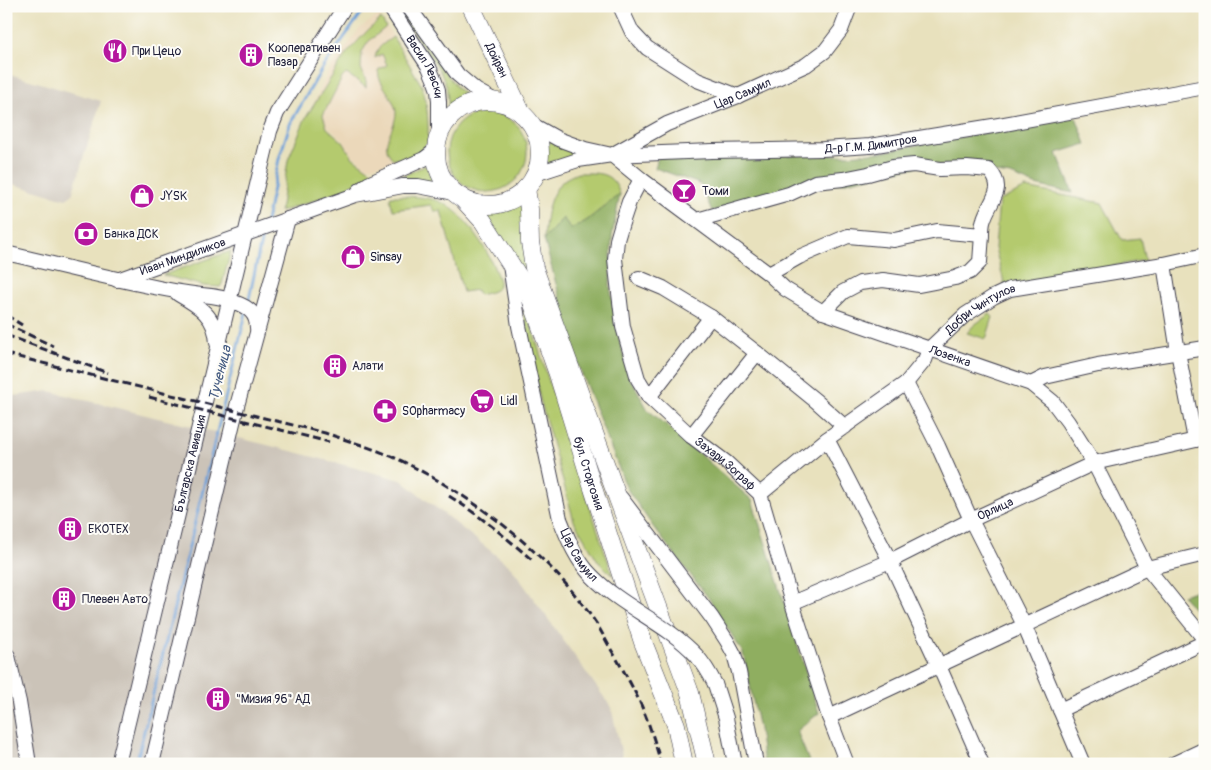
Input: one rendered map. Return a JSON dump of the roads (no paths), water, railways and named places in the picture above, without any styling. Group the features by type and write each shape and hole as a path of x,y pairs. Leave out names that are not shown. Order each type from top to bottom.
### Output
{"main road":[{"name":"Дойран","path":"471,6 526,119"},
{"path":"483,101 497,102 510,106 526,119 537,136 539,162 531,181 515,197 502,203 488,205 474,203 458,195 444,181 438,166 437,143 446,122 456,112 468,105 483,101"},
{"name":"бул. Сторгозия","path":"531,181 529,209 530,242 534,268 690,693 707,764"},
{"name":"бул. Сторгозия","path":"458,195 483,221 529,293 558,374 643,642 676,726 684,764"}],"street":[{"name":"Българска Авиация","path":"118,764 200,417 233,301 273,122 345,6"},
{"name":"Васил Левски","path":"408,6 458,75 477,91 497,102"},
{"path":"620,6 632,32 647,48 697,80 738,96"},
{"name":"Цар Самуил","path":"612,155 667,124 738,96 806,65 825,51 841,30 850,6"},
{"name":"Васил Левски","path":"391,9 429,67 434,79 440,102 437,143"},
{"name":"Д-р Г.М. Димитров","path":"531,181 578,160 612,155 870,146 999,125 1205,87"},
{"path":"526,119 558,139 585,149 612,155"},
{"name":"Иван Миндиликов","path":"355,195 368,184 424,159 437,143"},
{"name":"Лозенка","path":"612,155 641,179 769,274 785,289 823,312 1031,384 1053,402 1094,463 1148,568 1205,641"},
{"path":"697,220 789,194 815,182 843,179 893,167 914,165 940,169 967,168 989,170 995,176 998,190 984,220 980,262 970,272 955,278 919,285 883,280 860,283 843,292 823,312"},
{"name":"Захари Зограф","path":"641,179 629,202 622,223 617,240 615,259 623,327 638,379 649,397 691,436 728,463 760,494 792,603 829,717 847,764"},
{"name":"Иван Миндиликов","path":"117,280 355,195 403,186 418,186 458,195"},
{"path":"152,764 234,416 257,331 283,221"},
{"path":"769,274 799,257 848,236 894,240 937,231 982,235"},
{"path":"6,253 117,280 233,301 253,312 257,322 257,331"},
{"name":"Добри Чинтулов","path":"760,494 827,440 906,383 925,360 930,349 965,315 993,297 1010,290 1205,256"},
{"name":"Цар Самуил","path":"510,262 519,326 560,519 576,553 592,576 674,636 703,664 715,684 726,718 735,764"},
{"path":"1164,264 1178,352 1200,439"},
{"path":"638,278 663,288 711,317 758,353 845,427"},
{"path":"174,291 201,308 211,320 218,341 217,355"},
{"path":"649,397 711,317"},
{"path":"1031,384 1045,377 1098,365 1205,348"},
{"path":"691,436 758,353"},
{"path":"906,383 1024,625 1083,764"},
{"name":"Орлица","path":"792,603 890,561 1094,463 1200,439"},
{"path":"827,440 890,561 982,764"},
{"path":"614,488 706,610 734,654 756,764"},
{"path":"829,717 1148,568 1205,554"},
{"path":"1060,710 1205,641"},
{"path":"6,654 19,702 29,764"},
{"path":"1173,764 1205,749"}],"waterway":[{"name":"Тученица","path":"266,221 279,159 290,124 323,67 368,6"},
{"name":"Тученица","path":"248,304 263,232"},
{"name":"Тученица","path":"136,764 246,313"}],"railway":[{"path":"6,315 22,325"},
{"path":"6,324 53,346"},
{"path":"6,335 108,373"},
{"path":"6,354 325,433 396,458 460,494 511,531 535,552 557,574 599,627 644,712 661,764"},
{"path":"149,397 329,442"},
{"path":"449,496 492,526 532,560"}],"place":[{"name":"При Цецо","path":"115,51"},
{"name":"Кооперативен Пазар","path":"251,55"},
{"name":"Томи","path":"684,191"},
{"name":"JYSK","path":"142,196"},
{"name":"Банка ДСК","path":"86,234"},
{"name":"Sinsay","path":"353,257"},
{"name":"Алати","path":"335,366"},
{"name":"Lidl","path":"482,401"},
{"name":"SOpharmacy","path":"385,411"},
{"name":"EKOTEX","path":"70,529"},
{"name":"Плевен Авто","path":"64,599"},
{"name":"\"Мизия 96\" АД","path":"218,699"}]}
